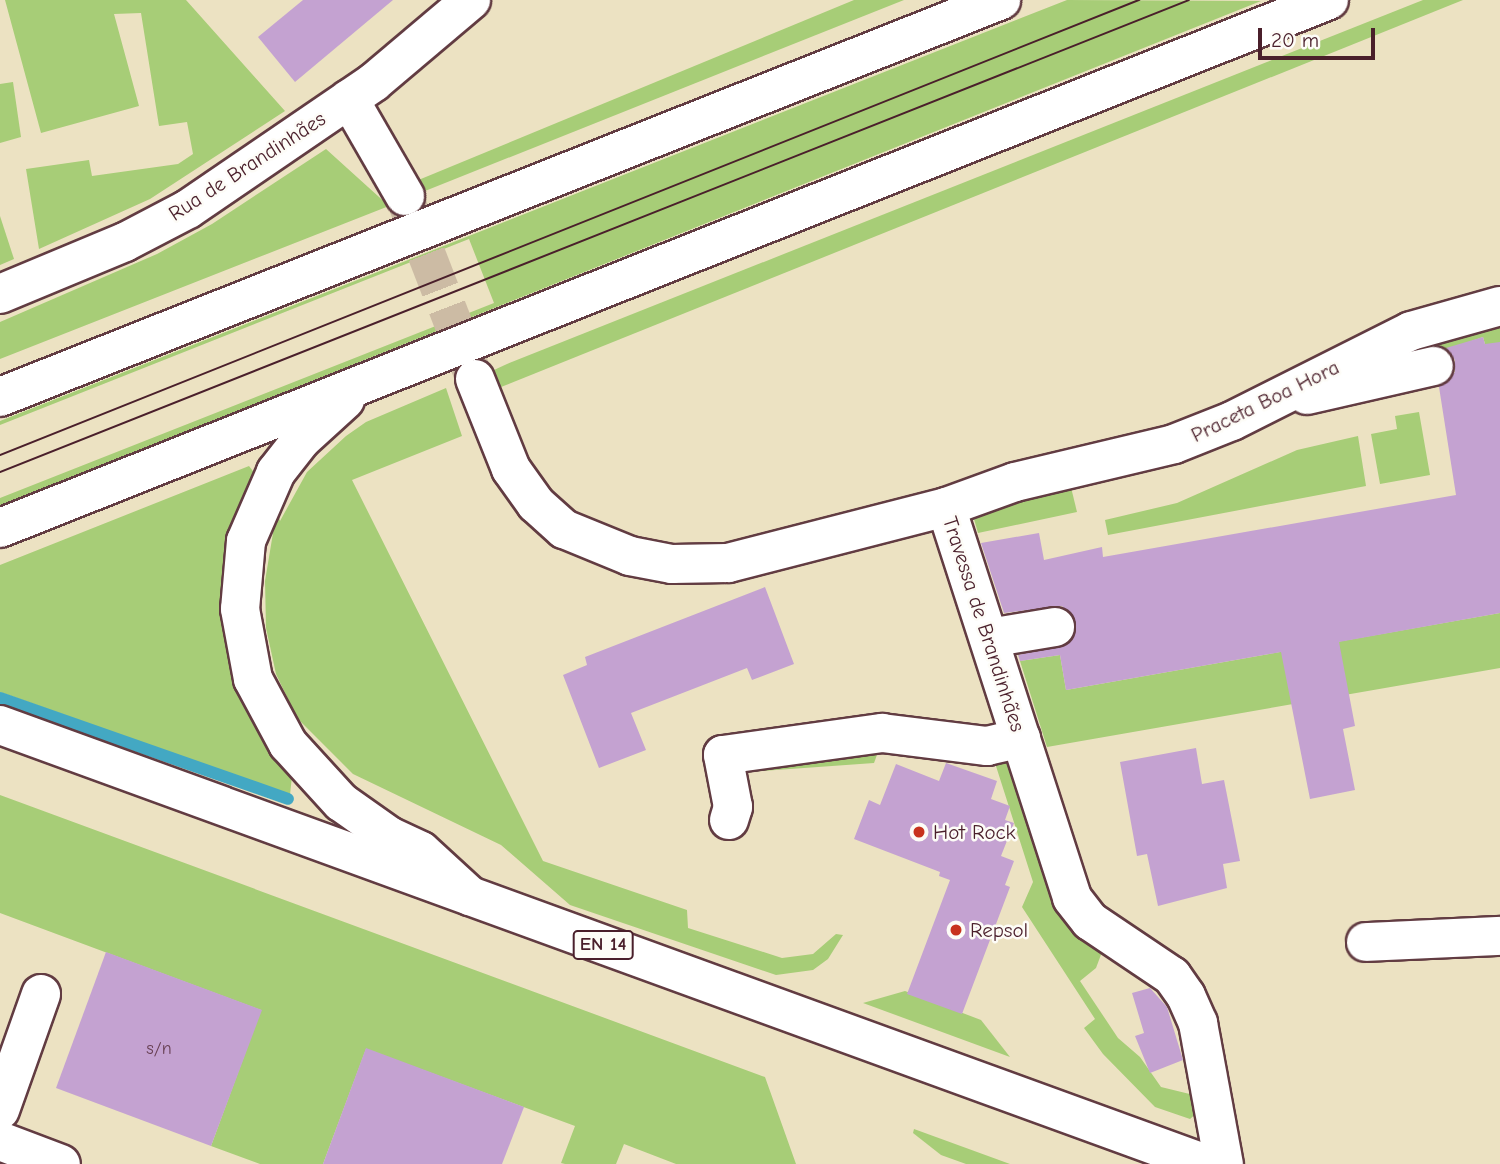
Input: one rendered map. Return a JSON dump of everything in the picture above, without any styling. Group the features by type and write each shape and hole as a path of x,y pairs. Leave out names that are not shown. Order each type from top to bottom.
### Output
{"main road":[{"name":"Rua de Brandinhães","path":"0,294 125,242 188,209 349,99 471,0"},
{"path":"0,397 1001,0"},
{"path":"0,528 1329,0"},
{"path":"349,99 405,196"},
{"name":"Praceta Boa Hora","path":"946,507 1015,482 1174,444 1411,331 1500,306"},
{"path":"1271,400 1340,390 1434,366"},
{"name":"Travessa de Brandinhães","path":"475,379 511,470 536,504 564,529 630,556 672,564 728,563 946,507 1079,910 1172,976 1186,996 1202,1041 1224,1164"},
{"path":"361,384 301,440 276,472 246,541 240,609 253,679 288,744 341,802 389,836 421,851 470,896"},
{"path":"989,638 1055,627"},
{"name":"EN 14","path":"0,725 1206,1164"},
{"path":"729,820 733,807 723,755 882,733 1025,750"},
{"name":"EN 14","path":"0,750 1139,1164"},
{"path":"1366,942 1500,936"},
{"path":"0,1042 30,990 0,1110"},
{"path":"0,1141 61,1164"}],"green space":[{"path":"5,0 186,0 285,111 150,199 39,249 26,169 89,160 92,176 178,164 193,154 187,122 159,126 141,13 114,14 139,106 41,133"},
{"path":"854,0 904,0 420,193 416,181"},
{"path":"1067,0 1261,1 0,506 0,498 494,303 469,239 0,425 0,421"},
{"path":"1423,0 1463,0 501,387 494,370 507,364"},
{"path":"13,82 21,137 0,143 0,84"},
{"path":"326,149 389,206 0,359 0,322 157,254 212,224"},
{"path":"0,216 14,259 0,265"},
{"path":"1500,319 1500,345 1485,344 1483,337 1395,368 1420,338"},
{"path":"446,388 462,436 352,480 543,861 687,910 688,928 782,958 813,954 836,934 843,935 828,959 813,970 776,975 570,905 501,845 353,774 297,718 276,674 266,628 265,581 277,509 280,521 307,472 346,436 366,422"},
{"path":"1419,412 1430,475 1380,484 1371,434 1397,429 1395,416"},
{"path":"1358,436 1366,486 1108,535 1105,520 1177,503 1297,450"},
{"path":"249,466 256,475 223,559 225,640 235,681 249,713 275,759 292,776 290,795 0,692 0,565"},
{"path":"1069,479 1077,512 978,533 972,512"},
{"path":"1500,613 1500,668 1047,747 1020,661 1060,655 1066,690"},
{"path":"881,744 874,763 747,772 747,769"},
{"path":"1016,756 1105,944 1096,968 1080,981 1118,1038 1140,1057 1161,1087 1202,1097 1200,1110 1190,1119 1155,1107 1103,1054 1084,1028 1095,1019 1022,907 1033,882 995,763"},
{"path":"0,795 765,1077 796,1164 676,1164 624,1144 616,1164 561,1163 575,1126 366,1049 323,1164 260,1164 211,1146 261,1010 0,913"},
{"path":"905,991 981,1020 1010,1057 863,1003"},
{"path":"914,1129 1010,1164 966,1164 941,1155 913,1133"}],"building":[{"path":"303,0 393,0 295,82 258,37"},
{"path":"1483,337 1485,344 1500,342 1500,613 1339,642 1355,726 1343,729 1355,790 1310,799 1281,652 1066,690 1060,655 1020,661 1018,655 1068,644 1076,623 1062,606 1004,613 981,543 1039,533 1044,560 1102,547 1103,557 1456,495 1439,387 1455,372 1455,360 1446,348"},
{"path":"765,587 794,664 752,680 747,668 631,713 646,750 599,768 563,675 587,665 585,657"},
{"path":"1196,748 1202,784 1224,780 1240,861 1223,864 1227,888 1158,906 1147,854 1137,856 1120,762"},
{"path":"946,763 997,781 991,799 1010,806 1005,820 1014,823 1001,856 1014,861 1005,885 1010,887 962,1014 907,994 950,880 939,876 940,872 854,839 869,800 880,805 896,764 939,781"},
{"path":"106,952 262,1010 211,1146 56,1088"},
{"path":"1150,988 1167,1007 1183,1060 1150,1073 1135,1036 1144,1033 1132,993"},
{"path":"366,1048 524,1107 502,1164 323,1164"}],"waterway":[{"path":"0,698 288,799"}],"tunnel":[{"path":"406,201 474,377"}],"tram line":[{"path":"0,455 1139,0"},
{"path":"0,472 1189,0"}],"place":[{"name":"Hot Rock","path":"919,832"},
{"name":"Repsol","path":"956,930"}]}
